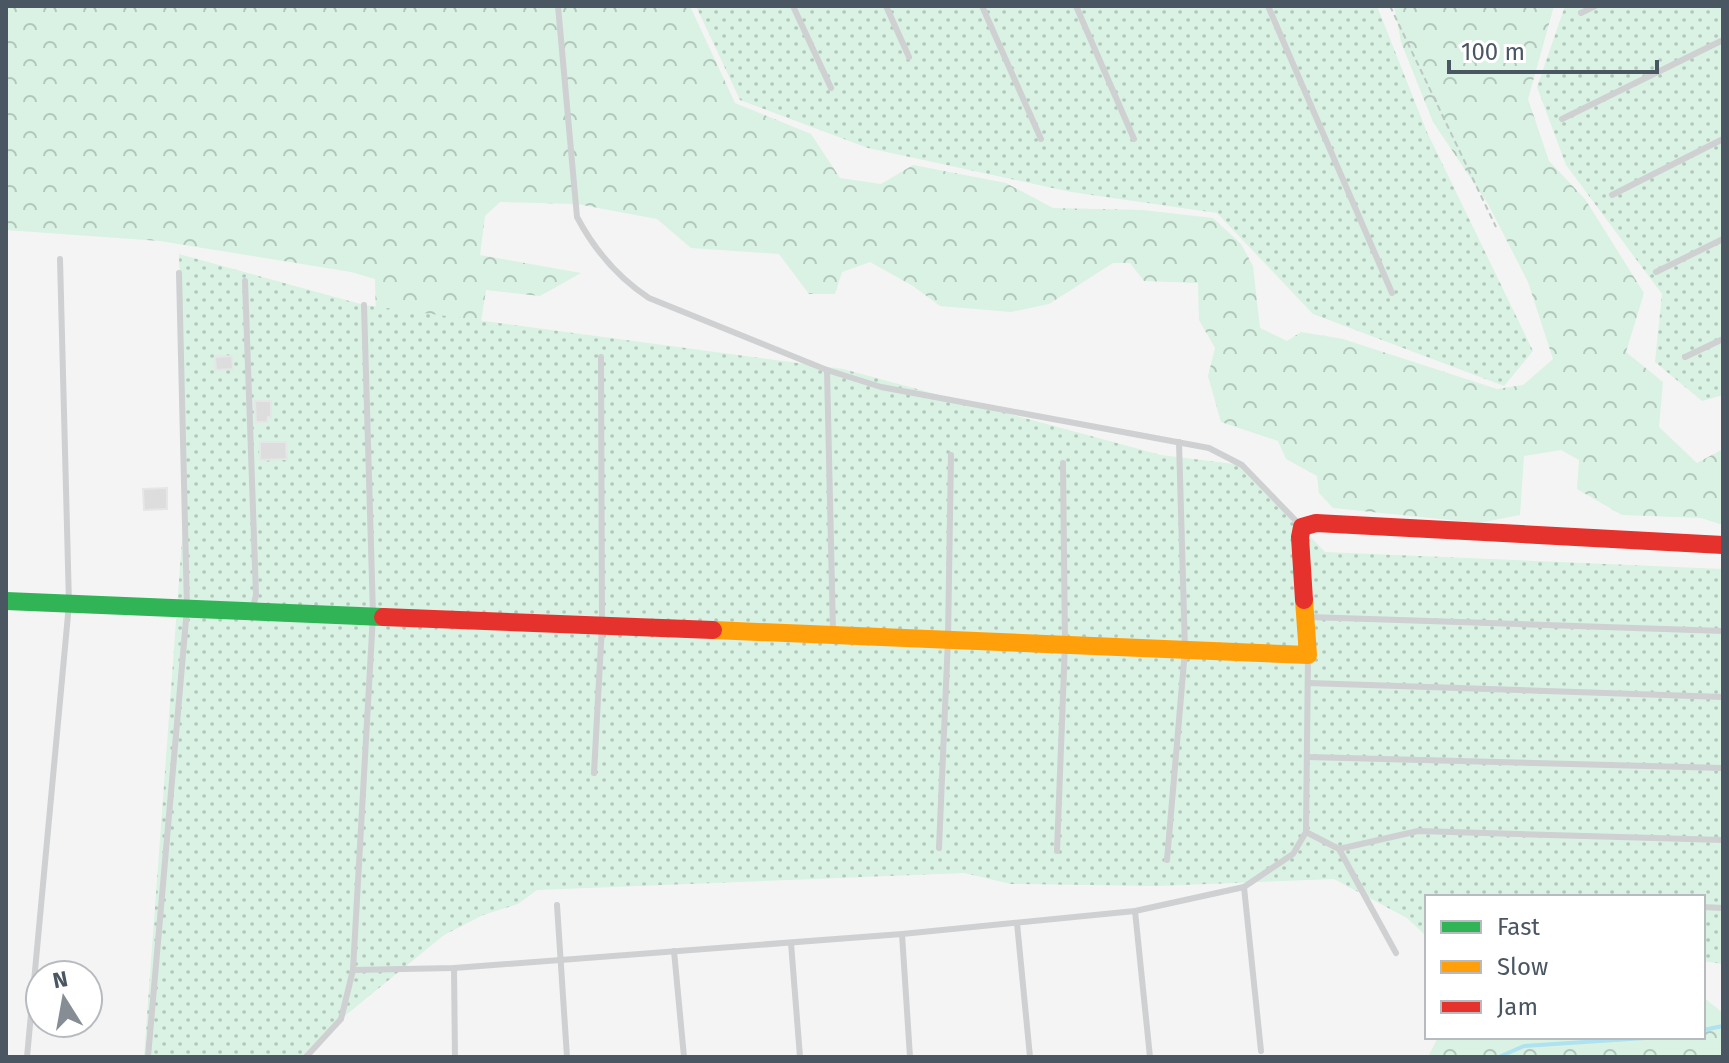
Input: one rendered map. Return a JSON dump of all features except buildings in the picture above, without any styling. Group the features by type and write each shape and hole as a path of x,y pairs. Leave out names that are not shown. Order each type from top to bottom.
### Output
{"street":[{"path":"6,601 1308,655 1302,527 1316,523 1723,545"}],"lane":[{"path":"558,6 577,217 590,241 628,284 649,298 827,370 881,387 1209,448 1242,465 1302,527"},
{"path":"793,6 831,88"},
{"path":"886,6 909,57"},
{"path":"982,6 1041,139"},
{"path":"1076,6 1134,139"},
{"path":"1268,6 1392,293"},
{"path":"1581,13 1595,6"},
{"path":"1562,119 1723,40"},
{"path":"1612,195 1723,139"},
{"path":"1656,272 1723,239"},
{"path":"27,1057 69,604 60,259"},
{"path":"148,1057 187,608 179,273"},
{"path":"245,281 256,595 253,611"},
{"path":"306,1057 341,1019 353,970 373,615 364,305"},
{"path":"1685,357 1723,339"},
{"path":"594,773 602,625 601,357"},
{"path":"827,370 833,635"},
{"path":"1167,860 1185,650 1179,442"},
{"path":"939,848 948,639 951,455"},
{"path":"1057,851 1065,644 1063,463"},
{"path":"1306,617 1723,631"},
{"path":"353,970 454,968 902,934 1135,911 1244,887 1293,854 1306,832 1308,655"},
{"path":"1308,683 1723,697"},
{"path":"1307,757 1723,768"},
{"path":"1339,849 1418,831 1723,840"},
{"path":"1306,832 1339,849 1396,953"},
{"path":"1244,887 1261,1051"},
{"path":"557,905 567,1057"},
{"path":"1135,911 1150,1057"},
{"path":"1017,923 1030,1057"},
{"path":"902,934 910,1057"},
{"path":"791,943 800,1057"},
{"path":"674,951 684,1057"},
{"path":"454,968 455,1057"}],"path":[{"path":"1390,6 1496,227"}],"green space":[{"path":"6,6 690,6 735,103 811,134 840,178 881,184 913,165 1006,183 1053,208 1143,210 1213,218 1241,244 1253,266 1260,328 1287,341 1301,332 1343,339 1497,389 1523,385 1553,359 1528,282 1488,204 1433,122 1401,42 1394,6 1554,6 1528,99 1549,161 1585,199 1644,293 1626,352 1663,382 1659,427 1697,463 1723,449 1723,525 1701,518 1622,515 1577,489 1579,460 1561,450 1524,456 1520,515 1479,523 1333,508 1319,493 1317,476 1286,459 1278,441 1221,422 1208,376 1215,348 1199,320 1198,283 1144,281 1130,263 1113,263 1049,304 1011,312 940,306 913,286 870,262 842,272 835,294 809,294 779,254 691,248 657,219 577,204 500,202 485,216 480,255 581,273 540,296 486,290 480,328 376,321 375,279 351,272 160,241 6,230"},
{"path":"696,6 1377,6 1426,130 1533,351 1504,386 1313,314 1217,213 1071,192 868,148 740,100"},
{"path":"1565,6 1723,6 1723,395 1702,401 1655,362 1662,294 1566,165 1537,87"},
{"path":"179,254 364,305 843,369 1161,455 1242,465 1325,552 1723,569 1723,964 1705,961 1705,895 1425,895 1425,935 1407,918 1334,879 1158,886 1011,884 964,873 537,890 518,904 483,915 444,935 341,1019 306,1057 144,1057 185,499"},
{"path":"1705,999 1723,1013 1723,1057 1428,1057 1437,1039 1705,1039"}],"waterway":[{"path":"1705,1030 1723,1026"},
{"path":"1499,1057 1524,1046 1630,1039"}],"traffic: fast":[{"path":"6,601 383,617"}],"traffic: slow":[{"path":"713,630 1308,655 1304,600"}],"traffic: jam":[{"path":"1304,600 1300,537 1302,527 1316,523 1723,545"},
{"path":"383,617 713,630"}]}
